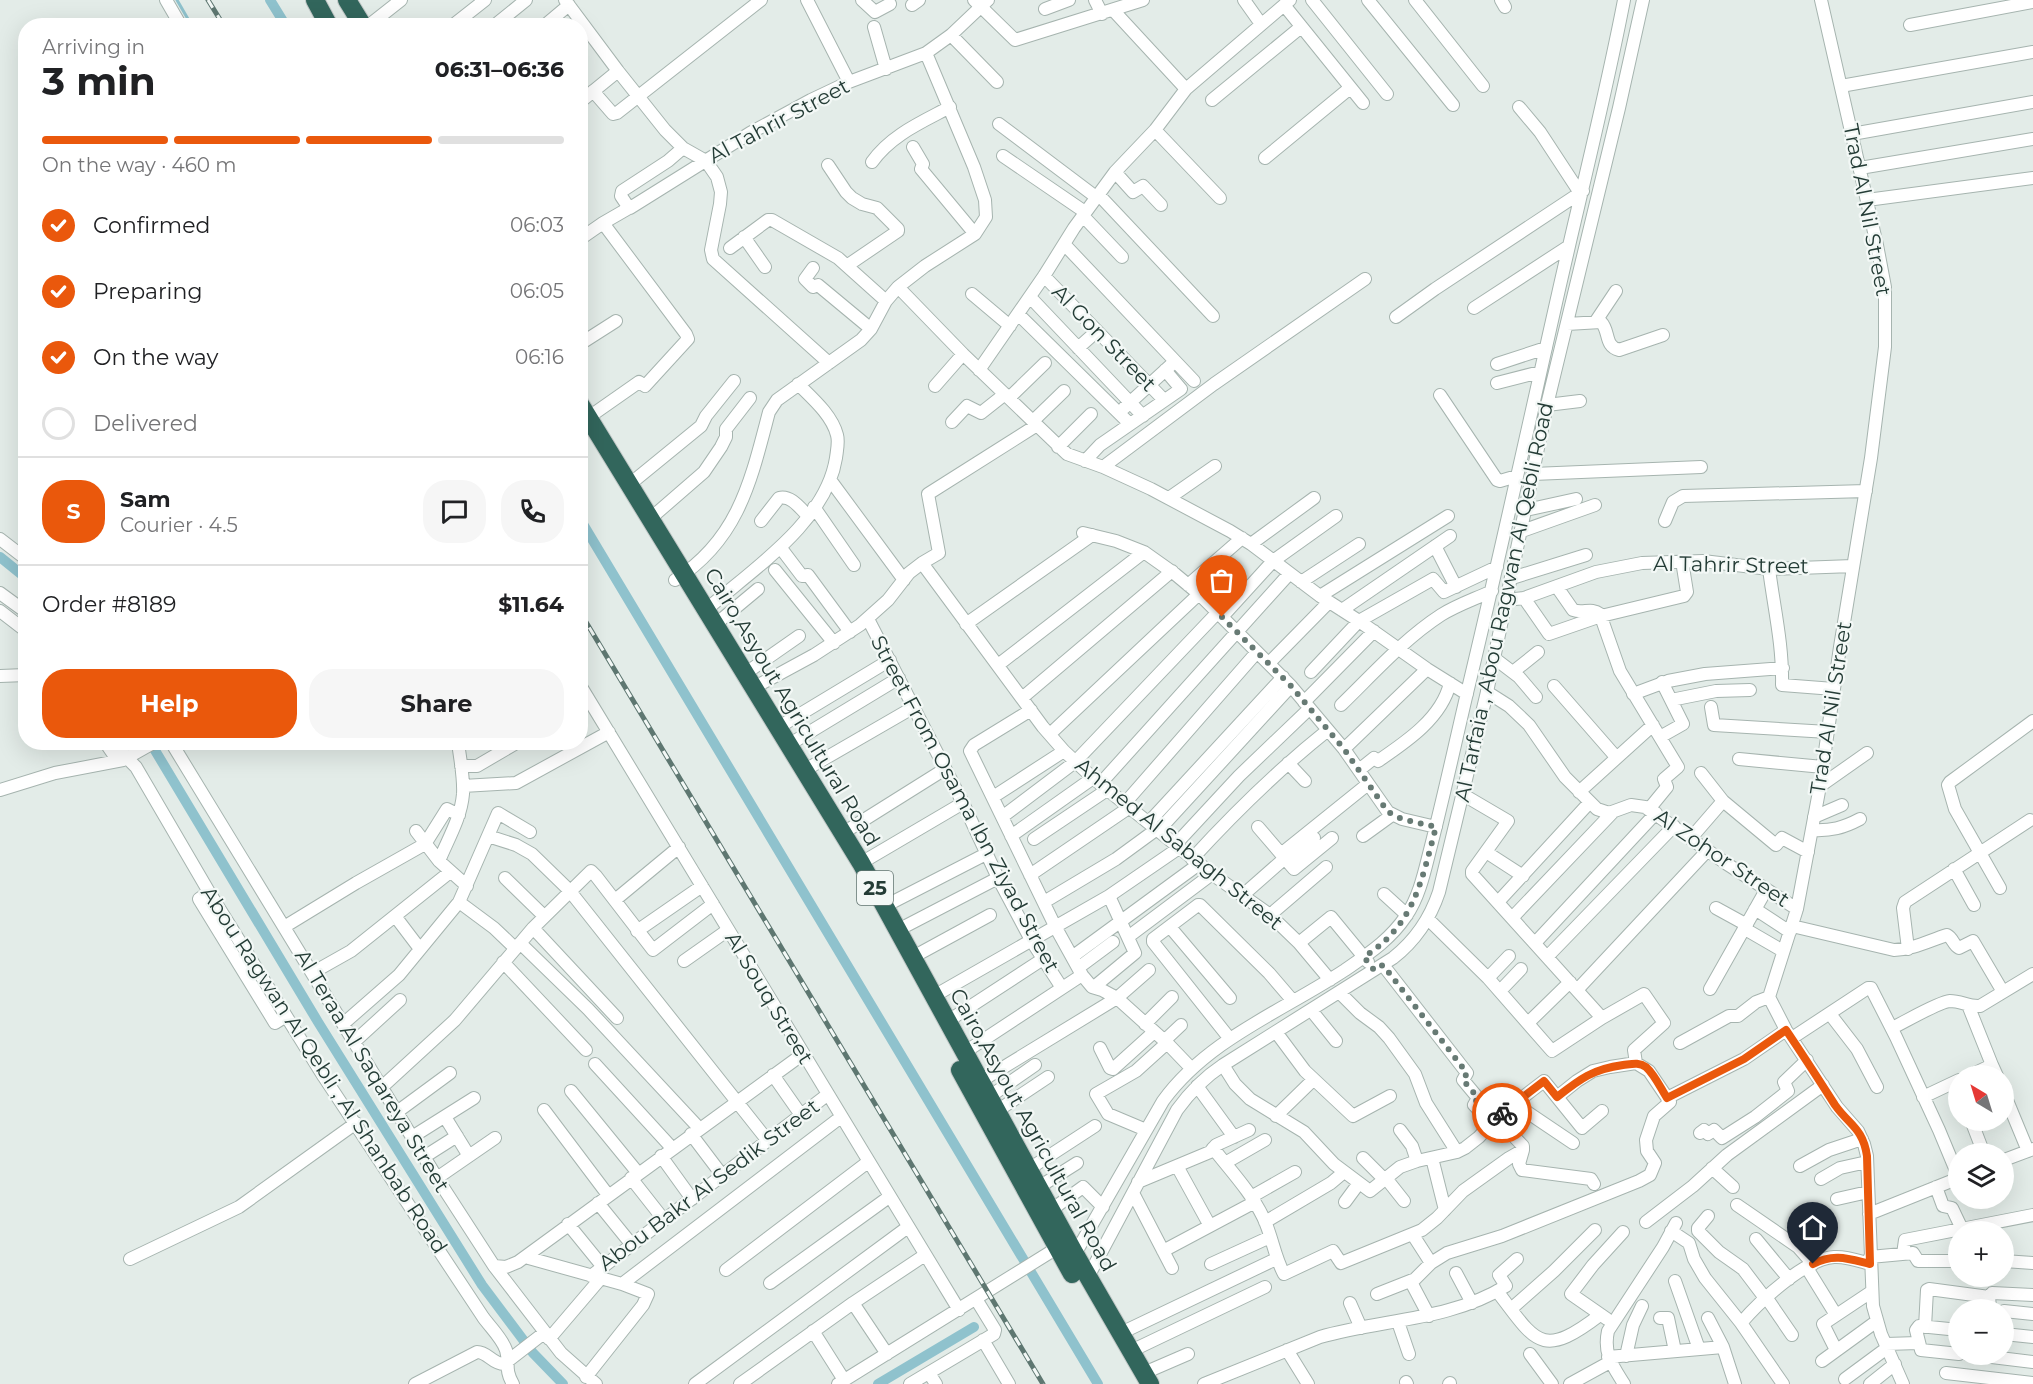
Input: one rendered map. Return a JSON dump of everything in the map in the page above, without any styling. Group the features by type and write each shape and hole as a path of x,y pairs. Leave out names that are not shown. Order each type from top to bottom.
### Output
{"highway":[{"path":"315,0 325,18"},
{"path":"352,2 359,18"},
{"name":"Cairo,Asyout Agricultural Road","path":"588,422 651,518 680,577 712,616 861,863 913,957 1057,1248 1144,1380"},
{"name":"Cairo,Asyout Agricultural Road","path":"588,423 846,857 934,1003 948,1021 1075,1254 1121,1333 1144,1380"}],"street":[{"path":"166,0 176,18"},
{"path":"378,18 400,0"},
{"path":"462,18 485,0"},
{"path":"504,18 526,0"},
{"path":"593,91 613,114 617,113 761,0"},
{"path":"807,0 849,82"},
{"path":"861,0 875,12 890,4"},
{"path":"1045,9 1069,0"},
{"path":"1095,0 1186,89"},
{"path":"1244,0 1262,24"},
{"path":"1312,0 1387,94"},
{"path":"1368,0 1453,105"},
{"path":"1415,0 1483,86"},
{"name":"Al Tarfaia , Abou Ragwan Al Qebli Road","path":"1075,1254 1163,1101 1191,1068 1230,1039 1330,980 1364,957 1386,940 1407,915 1423,875 1436,827 1492,591 1624,0"},
{"name":"Al Tarfaia , Abou Ragwan Al Qebli Road","path":"1088,1277 1177,1110 1197,1086 1223,1065 1378,968 1413,940 1428,919 1439,892 1487,692 1547,405 1643,0"},
{"name":"Trad Al Nil Street","path":"1769,997 1797,909 1820,786 1866,491 1880,386 1886,316 1885,287 1824,0"},
{"path":"980,2 1015,40 1137,1"},
{"name":"Al Tahrir Street","path":"588,233 750,133 811,100 849,82 926,53 951,35 980,2"},
{"path":"980,370 1084,214 1115,172 1155,130 1186,89 1286,2 1301,27 1363,103"},
{"path":"1910,25 2033,2"},
{"path":"552,18 567,3 576,18"},
{"path":"874,27 886,69"},
{"path":"1212,100 1301,27"},
{"path":"588,34 665,130 683,148 706,161 717,177 721,192 711,250 713,259 829,363"},
{"path":"951,35 997,82"},
{"path":"1841,86 2033,52"},
{"path":"680,577 702,559 731,524 742,504 771,408 777,400 861,340 871,329 886,301 898,287 925,266 975,234 986,217 985,200 950,107 926,53"},
{"path":"588,95 618,71"},
{"path":"1264,158 1350,88"},
{"path":"1852,134 2033,102"},
{"path":"872,162 891,142 950,107"},
{"path":"1396,316 1581,192 1540,132 1519,107"},
{"path":"894,122 904,133"},
{"path":"999,124 1097,195 1213,316"},
{"path":"1155,130 1220,198"},
{"path":"881,132 891,142"},
{"path":"1860,168 2033,139"},
{"path":"913,147 923,164 921,169 975,234"},
{"name":"Al Tahrir Street","path":"630,208 621,196 622,191 668,161 683,148"},
{"path":"1003,156 1084,214 1122,257"},
{"path":"828,165 852,198 862,204 877,208 898,229 848,265"},
{"path":"1115,172 1133,192 1143,186 1161,205"},
{"path":"1867,200 2033,178"},
{"path":"730,248 768,220 772,220 848,265 886,301"},
{"path":"588,412 639,382 645,386 688,339 686,333 603,223"},
{"path":"744,237 765,267"},
{"path":"1064,244 1170,366 1181,389 1095,449 1085,461"},
{"path":"1474,308 1569,246"},
{"path":"813,268 805,279 813,286 818,285 871,329"},
{"name":"Al Gon Street","path":"1044,276 1164,400"},
{"path":"1103,467 1214,384 1365,279"},
{"path":"898,287 1058,447 1071,456 1103,467 1169,498 1247,541 1324,599 1467,694"},
{"path":"1596,321 1616,291"},
{"path":"972,294 1010,326"},
{"path":"1030,297 1143,416"},
{"path":"1018,314 1130,424"},
{"path":"588,339 616,321"},
{"path":"1567,324 1601,322 1609,344 1616,350 1622,350 1663,335"},
{"path":"1078,348 1097,331"},
{"path":"1497,364 1546,348"},
{"path":"935,386 963,354"},
{"path":"952,422 967,406 981,413 1007,396 1045,363"},
{"path":"1170,366 1194,381"},
{"path":"1119,413 1170,366"},
{"path":"1497,383 1540,372"},
{"path":"630,484 701,426 706,416 734,381"},
{"path":"712,616 799,529 831,481 837,456 837,434 820,407 798,384"},
{"path":"750,680 834,643 868,619 922,563 939,553 928,494 1035,423 1064,391"},
{"path":"1440,395 1497,480 1517,476"},
{"path":"651,518 704,472 721,447 726,429 750,398"},
{"path":"1547,405 1580,401"},
{"path":"1058,447 1091,414"},
{"path":"1169,498 1215,466"},
{"path":"1533,474 1701,467"},
{"path":"831,481 904,580"},
{"path":"1665,521 1673,502 1683,496 1866,491"},
{"path":"761,520 779,498 787,497 811,512 854,564"},
{"path":"1188,585 1247,541 1314,498"},
{"path":"1526,510 1576,499"},
{"path":"1521,531 1595,505"},
{"path":"1002,817 1075,762 1273,561 1336,516"},
{"path":"1269,663 1324,599 1448,516"},
{"path":"966,624 1088,534 1116,541 1144,552 1172,571 1199,594 1287,682 1344,749 1392,815 1436,827"},
{"path":"1342,610 1450,536"},
{"path":"0,539 18,553"},
{"path":"1301,582 1359,544"},
{"path":"1435,546 1456,586"},
{"path":"780,547 802,576 808,575 850,632"},
{"path":"998,664 1144,552"},
{"path":"1512,578 1586,555"},
{"path":"1524,598 1548,634 1601,616 1684,596 1687,592 1682,561"},
{"name":"Al Tahrir Street","path":"1507,600 1524,598 1606,570 1639,564 1703,561 1769,569 1854,566"},
{"name":"Ahmed Al Sabagh Street","path":"922,563 1064,751 1100,784 1212,874 1270,915 1299,943 1330,980"},
{"path":"1311,672 1359,621 1433,579 1443,592 1497,567"},
{"path":"1769,569 1783,668 1783,685 1834,689"},
{"path":"775,570 834,643"},
{"path":"1022,698 1172,571"},
{"path":"1034,839 1100,784 1289,574"},
{"path":"1535,943 1652,811 1667,787 1664,779 1678,768 1615,660 1601,616 1592,610 1573,610 1557,587"},
{"path":"712,616 758,589"},
{"path":"1341,705 1398,649 1442,615 1492,591"},
{"path":"0,593 18,606"},
{"path":"1050,734 1199,594"},
{"path":"0,611 18,625"},
{"name":"Street From Osama Ibn Ziyad Street","path":"868,619 963,803 998,878 1031,940 1062,988"},
{"path":"934,1003 1031,940 1056,928 1109,896 1177,846 1374,631"},
{"path":"750,680 799,636"},
{"path":"1030,874 1128,805 1257,652"},
{"path":"1513,672 1538,652"},
{"path":"1494,658 1513,672 1536,697"},
{"path":"779,727 890,660"},
{"path":"1633,694 1662,682 1705,674 1783,668"},
{"path":"1344,749 1427,669"},
{"path":"0,676 18,675"},
{"path":"790,744 899,678"},
{"path":"1044,903 1116,859 1155,827 1287,682"},
{"path":"1660,737 1683,724 1662,682"},
{"path":"1359,770 1374,758 1378,761 1412,738 1442,704 1450,683"},
{"path":"1554,686 1616,757"},
{"path":"1671,700 1716,691 1750,690"},
{"path":"1487,692 1509,706 1529,725 1565,777 1579,792 1601,811 1613,812"},
{"name":"Al Souq Street","path":"588,706 609,732 959,1310"},
{"path":"806,770 914,707"},
{"path":"1711,707 1714,725 1828,732"},
{"path":"1031,710 974,745 970,751 1077,967 1090,985 1117,998 1191,1068"},
{"path":"2000,888 1955,809 1948,787 1950,782 2033,721"},
{"path":"1579,792 1653,725"},
{"path":"965,1052 1062,988 1077,967 1121,921 1196,861 1230,817 1288,763 1328,730"},
{"path":"588,744 609,732"},
{"path":"113,750 123,760"},
{"path":"119,750 123,760"},
{"path":"0,790 55,773 123,760 142,750"},
{"name":"Al Teraa Al Saqareya Street","path":"176,750 437,1178 494,1266 544,1336 591,1380"},
{"path":"439,861 459,815 463,786 459,750"},
{"path":"461,766 477,765 504,750"},
{"path":"463,786 516,783 576,750"},
{"path":"993,797 1064,751"},
{"path":"1820,786 1867,753"},
{"path":"1739,759 1823,767"},
{"name":"Abou Ragwan Al Qebli , Al Shanbab Road","path":"123,760 136,767 217,916 286,1016 504,1347 507,1355 507,1372 513,1384"},
{"path":"1288,763 1305,781"},
{"path":"843,833 945,769"},
{"path":"1701,773 1723,801 1776,844 1783,838 1808,852"},
{"path":"1011,836 1100,784"},
{"path":"1243,895 1368,784"},
{"path":"1462,794 1508,820 1472,873 1602,1018"},
{"path":"1691,838 1723,801"},
{"path":"1498,902 1590,802"},
{"path":"861,863 963,803"},
{"name":"Al Zohor Street","path":"1613,812 1631,805 1641,805 1797,909"},
{"path":"1814,817 1842,805"},
{"path":"284,927 356,882 426,843 446,810 459,815"},
{"path":"343,1024 388,986 459,902 499,812 530,832"},
{"path":"1512,918 1613,812"},
{"path":"1364,836 1392,815"},
{"path":"1812,830 1837,829 1860,819"},
{"path":"1908,949 1903,908 1905,902 2030,820"},
{"path":"1547,957 1674,826"},
{"path":"1258,827 1294,869 1332,838"},
{"path":"416,831 439,861 467,886"},
{"path":"488,836 516,845 532,854 569,890 768,1141"},
{"path":"1284,858 1314,838"},
{"path":"615,900 679,847"},
{"path":"1528,1023 1573,986 1707,851"},
{"path":"1486,852 1523,876"},
{"path":"885,906 986,854"},
{"path":"1270,915 1326,867"},
{"path":"1954,869 1974,905"},
{"path":"382,1087 455,1020 544,916 569,890 592,871 654,950 713,904"},
{"path":"312,973 351,951 450,872"},
{"path":"1128,937 1212,874"},
{"path":"505,878 544,916"},
{"path":"898,930 998,878"},
{"path":"637,931 702,886"},
{"path":"1710,989 1766,890"},
{"path":"1384,894 1407,915"},
{"path":"1094,987 1135,953 1109,896"},
{"path":"459,902 517,946 588,1009 695,1131 722,1175"},
{"path":"1230,1039 1153,942 1200,905 1245,948 1293,1001"},
{"path":"1716,908 1783,951"},
{"path":"1755,909 1791,929 1894,950 1908,949 1947,935 1959,948 1973,941 2003,992"},
{"path":"913,957 990,915"},
{"path":"217,916 275,1023 286,1016"},
{"path":"395,916 420,950"},
{"path":"1299,943 1331,917 1364,957 1378,968 1467,1073 1463,1080 1478,1098 1474,1105 1522,1144 1523,1150 1519,1164 1522,1170 1592,1179 1594,1184"},
{"path":"1428,919 1488,978 1552,1051 1642,993 1664,1023 1634,1050 1636,1063"},
{"path":"1170,927 1230,998"},
{"path":"533,928 616,1017"},
{"path":"684,961 728,930"},
{"path":"1077,967 1113,942"},
{"path":"1488,978 1509,956"},
{"path":"948,1021 1043,959"},
{"path":"503,962 586,1050"},
{"path":"1124,963 1138,980"},
{"path":"1500,991 1521,969"},
{"path":"989,1096 1117,998 1149,970"},
{"path":"1892,1028 1945,1002 1980,1006 2033,974"},
{"path":"1667,1098 1830,1014 1871,988 1892,1028 1948,1152"},
{"path":"1339,992 1359,1013 1379,1027 1389,1038 1415,1074 1426,1103 1457,1152"},
{"path":"1100,1048 1110,1068 1113,1069 1150,1028 1172,996"},
{"path":"1680,1043 1730,1015 1738,1016 1756,1002 1769,997 1789,1034 1837,1107 1862,1138 1867,1162 1871,1292 1876,1321 1903,1384"},
{"path":"354,1042 400,1000"},
{"path":"1968,1005 1993,1065"},
{"path":"1311,1010 1336,1041"},
{"path":"1830,1014 1857,1049 1877,1088"},
{"path":"1146,1130 1108,1113 1096,1094 1136,1071 1181,1025"},
{"path":"1276,1032 1313,1080 1353,1116 1390,1096"},
{"path":"494,1266 513,1265 525,1257 634,1175 803,1054"},
{"path":"1700,1133 1704,1130 1708,1134 1714,1130 1722,1138 1755,1117 1788,1091 1784,1083 1807,1060"},
{"path":"1377,1294 1411,1282 1431,1263 1447,1253 1542,1221 1650,1175 1655,1163 1647,1151 1646,1140 1654,1116 1670,1103 1649,1071 1636,1063 1610,1066 1593,1071 1557,1097"},
{"path":"595,1064 672,1148"},
{"path":"989,1096 1035,1065"},
{"path":"1223,1065 1235,1084 1255,1104 1304,1132 1329,1159 1370,1191 1400,1167 1457,1152 1472,1143 1494,1120 1544,1081 1582,1128 1602,1111"},
{"path":"397,1112 450,1073"},
{"path":"773,1075 801,1115"},
{"path":"989,1096 1048,1077"},
{"path":"1276,1116 1313,1080"},
{"path":"1647,1222 1693,1186 1727,1155 1823,1085"},
{"path":"1197,1086 1234,1137"},
{"path":"1923,1097 1948,1088"},
{"path":"571,1091 634,1175 664,1220"},
{"name":"Abou Bakr Al Sedik Street","path":"506,1362 544,1336 598,1274 632,1245 827,1095"},
{"path":"412,1137 474,1098"},
{"path":"1163,1101 1177,1110"},
{"path":"1515,1104 1573,1143"},
{"path":"544,1110 632,1245"},
{"path":"2014,1114 2031,1150 2014,1156"},
{"path":"445,1117 469,1156"},
{"path":"622,1284 841,1117"},
{"path":"130,1259 239,1207 356,1123"},
{"path":"1029,1169 1095,1126"},
{"path":"1172,1268 1136,1187 1210,1152 1213,1148 1249,1130"},
{"path":"1400,1130 1412,1146 1416,1161"},
{"path":"424,1156 457,1136"},
{"path":"437,1178 495,1138"},
{"path":"1800,1166 1829,1150 1862,1138"},
{"path":"1225,1163 1265,1140"},
{"path":"1213,1148 1253,1200 1265,1222 1276,1259 1284,1274 1333,1251 1341,1263 1413,1235 1430,1224 1463,1191 1523,1150"},
{"path":"661,1156 692,1198"},
{"path":"1363,1158 1404,1201"},
{"path":"1432,1158 1445,1210"},
{"path":"726,1270 868,1162"},
{"path":"1821,1179 1840,1168 1867,1162"},
{"path":"1039,1187 1077,1163"},
{"path":"1177,1166 1210,1226"},
{"path":"1712,1168 1733,1187"},
{"path":"1163,1251 1210,1226 1295,1172"},
{"path":"1265,1222 1331,1183 1344,1172"},
{"path":"1869,1214 1948,1182"},
{"path":"1345,1202 1359,1184"},
{"path":"1051,1210 1083,1187 1103,1207"},
{"path":"1936,1187 1943,1206 1952,1208 1958,1221"},
{"path":"1837,1199 1868,1192"},
{"path":"770,1283 889,1197"},
{"path":"1737,1205 1798,1247 1836,1315"},
{"path":"2003,1221 2033,1215"},
{"path":"1708,1216 1697,1230 1719,1252 1743,1269 1792,1335"},
{"path":"568,1224 598,1274"},
{"path":"695,1384 908,1227"},
{"path":"1624,1384 1609,1360 1606,1341 1608,1331 1674,1227 1689,1243 1695,1262 1705,1278 1741,1323 1778,1382"},
{"path":"1511,1309 1595,1230"},
{"path":"1904,1254 1905,1239 1948,1231"},
{"path":"1612,1323 1571,1294 1623,1232"},
{"path":"1413,1235 1431,1263"},
{"path":"1211,1264 1270,1237"},
{"path":"1756,1239 1789,1279"},
{"path":"813,1331 841,1382 1057,1248"},
{"path":"1741,1323 1766,1297 1789,1279 1821,1260 1837,1257 1870,1261 1913,1253 1918,1261 1948,1261"},
{"path":"740,1384 853,1303 925,1255"},
{"path":"525,1257 598,1274 648,1293 591,1380"},
{"path":"1121,1333 1276,1259"},
{"path":"1204,1384 1320,1337 1429,1316 1472,1303 1506,1286 1499,1275 1517,1259"},
{"path":"2014,1262 2033,1263"},
{"path":"1456,1273 1472,1303"},
{"path":"1675,1281 1699,1349"},
{"path":"1411,1282 1429,1316"},
{"path":"1131,1352 1265,1287"},
{"path":"1925,1327 1927,1290 1929,1289 1989,1297 1992,1293 2033,1296"},
{"path":"1497,1291 1535,1337 1549,1341 1566,1338 1600,1315"},
{"path":"1836,1350 1822,1324 1871,1292"},
{"path":"910,1384 994,1334 995,1330 976,1299"},
{"path":"853,1303 887,1354"},
{"path":"1350,1303 1361,1328"},
{"path":"1626,1356 1633,1325 1642,1306"},
{"path":"2014,1312 2033,1314"},
{"path":"1660,1317 1668,1318 1676,1351"},
{"path":"1708,1318 1723,1347 1735,1384"},
{"path":"1822,1361 1876,1321"},
{"path":"1398,1322 1409,1354"},
{"path":"1948,1329 1916,1328 1921,1350 1948,1353"},
{"path":"2014,1335 2033,1337"},
{"path":"983,1340 1003,1382"},
{"path":"1845,1379 1886,1346 1918,1343"},
{"path":"1570,1384 1609,1360 1626,1356 1723,1347"},
{"path":"1287,1350 1305,1383"},
{"path":"414,1384 477,1352 484,1353 496,1363 506,1362"},
{"path":"1144,1380 1188,1354"},
{"path":"1530,1354 1552,1384"},
{"path":"2014,1360 2033,1362"},
{"path":"1870,1384 1895,1364"},
{"path":"929,1373 936,1384"},
{"path":"1946,1373 2033,1383"}],"waterway":[{"path":"177,0 187,18"},
{"path":"270,0 281,18"},
{"path":"588,532 1098,1384"},
{"path":"0,557 18,572"},
{"path":"155,750 318,1022 482,1285 533,1353 563,1384"},
{"path":"878,1384 974,1327"}],"railway":[{"path":"208,0 219,18"},
{"path":"588,625 1043,1384"}],"way so far":[{"path":"1222,617 1291,686 1352,759 1388,812 1402,819 1436,827 1416,897 1407,915 1386,940 1364,957 1374,970 1383,965 1467,1073 1463,1080 1479,1099 1474,1104 1491,1123 1502,1113"}],"route":[{"path":"1502,1113 1544,1081 1557,1097 1593,1071 1610,1066 1636,1063 1649,1071 1667,1098 1744,1059 1786,1030 1841,1113 1858,1131 1867,1156 1870,1264 1843,1257 1831,1257 1813,1264"}]}
